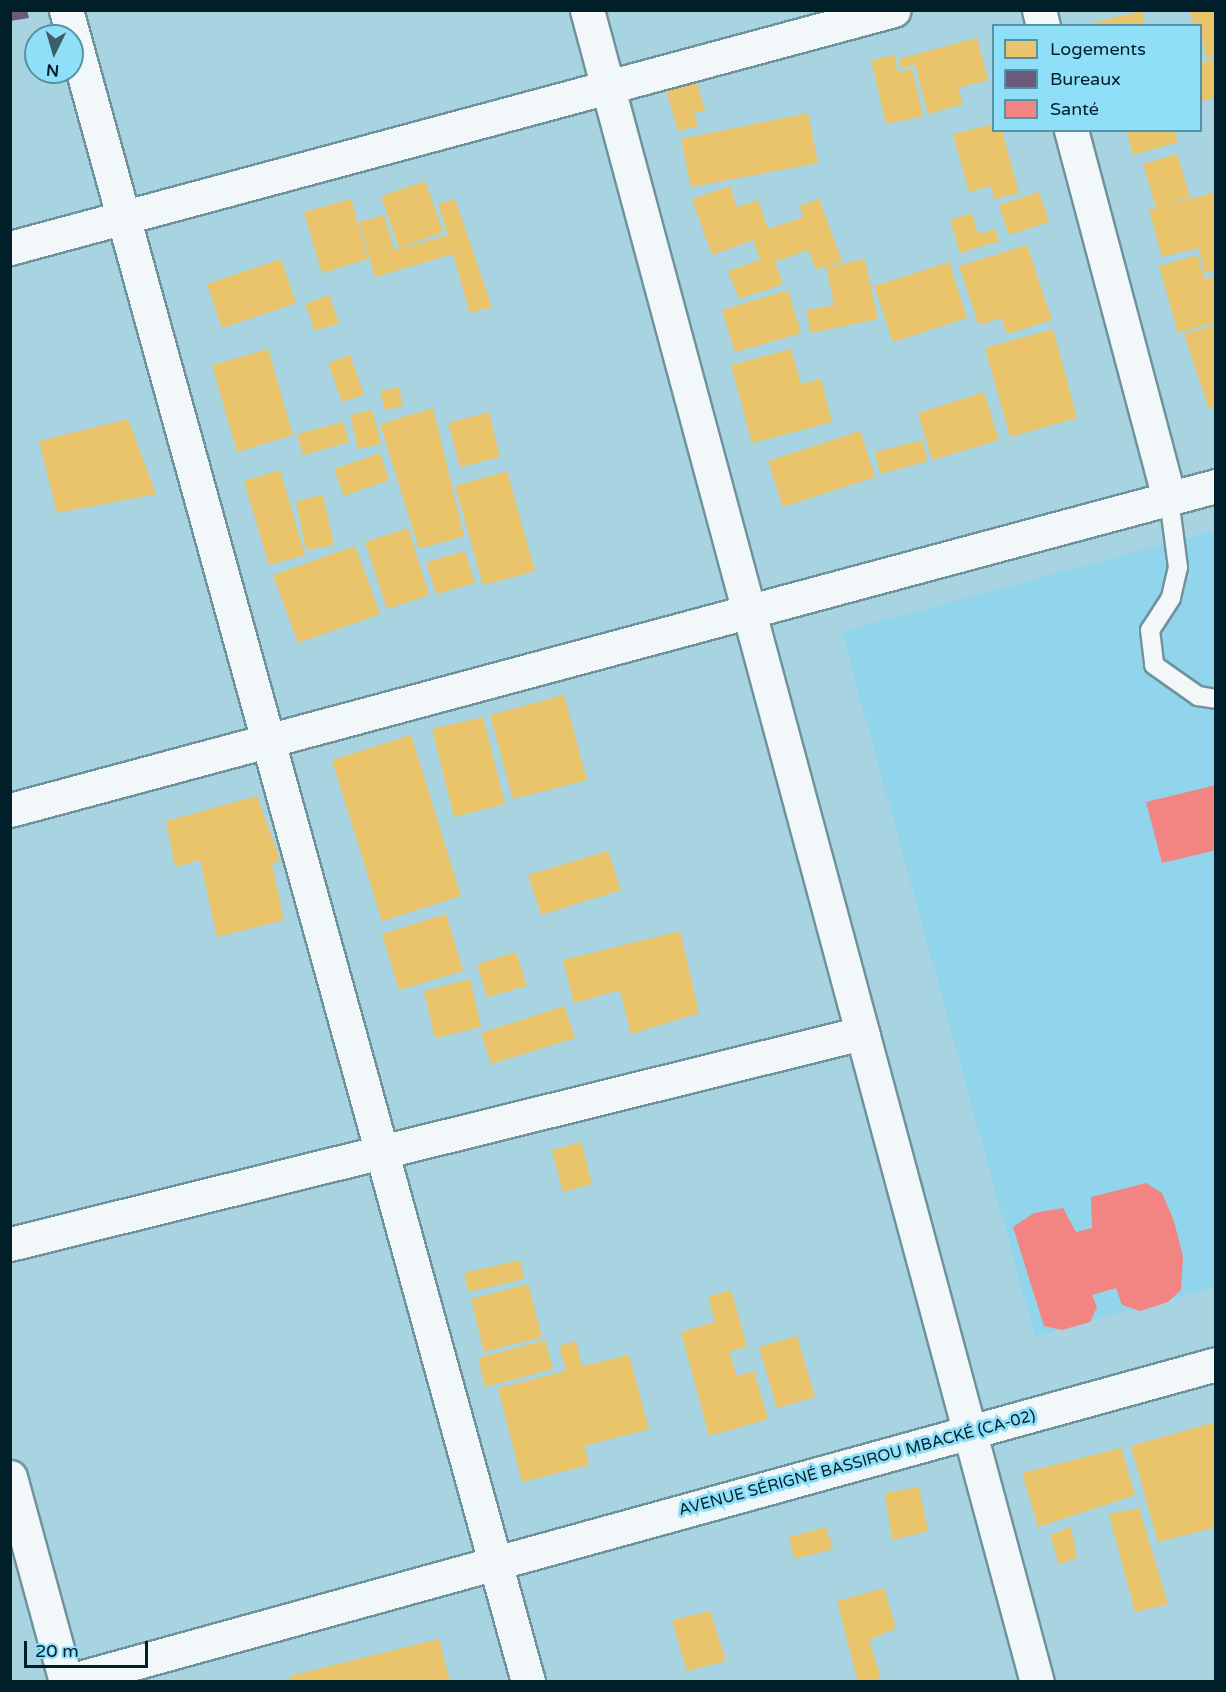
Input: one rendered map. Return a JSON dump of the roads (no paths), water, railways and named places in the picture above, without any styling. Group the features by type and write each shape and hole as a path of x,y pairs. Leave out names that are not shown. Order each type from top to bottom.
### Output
{"street":[{"path":"66,10 498,1562 528,1682"},
{"path":"587,10 1037,1682"},
{"path":"10,248 894,10"},
{"path":"1072,132 1169,499"},
{"path":"10,810 1215,486"},
{"path":"10,1244 862,1033"},
{"name":"AVENUE SÉRIGNÉ BASSIROU MBACKÉ (CA-02)","path":"65,1681 1215,1364"},
{"path":"10,1477 65,1681"}],"lane":[{"path":"1169,499 1178,567 1171,598 1150,630 1154,665 1198,696 1215,699"}]}
